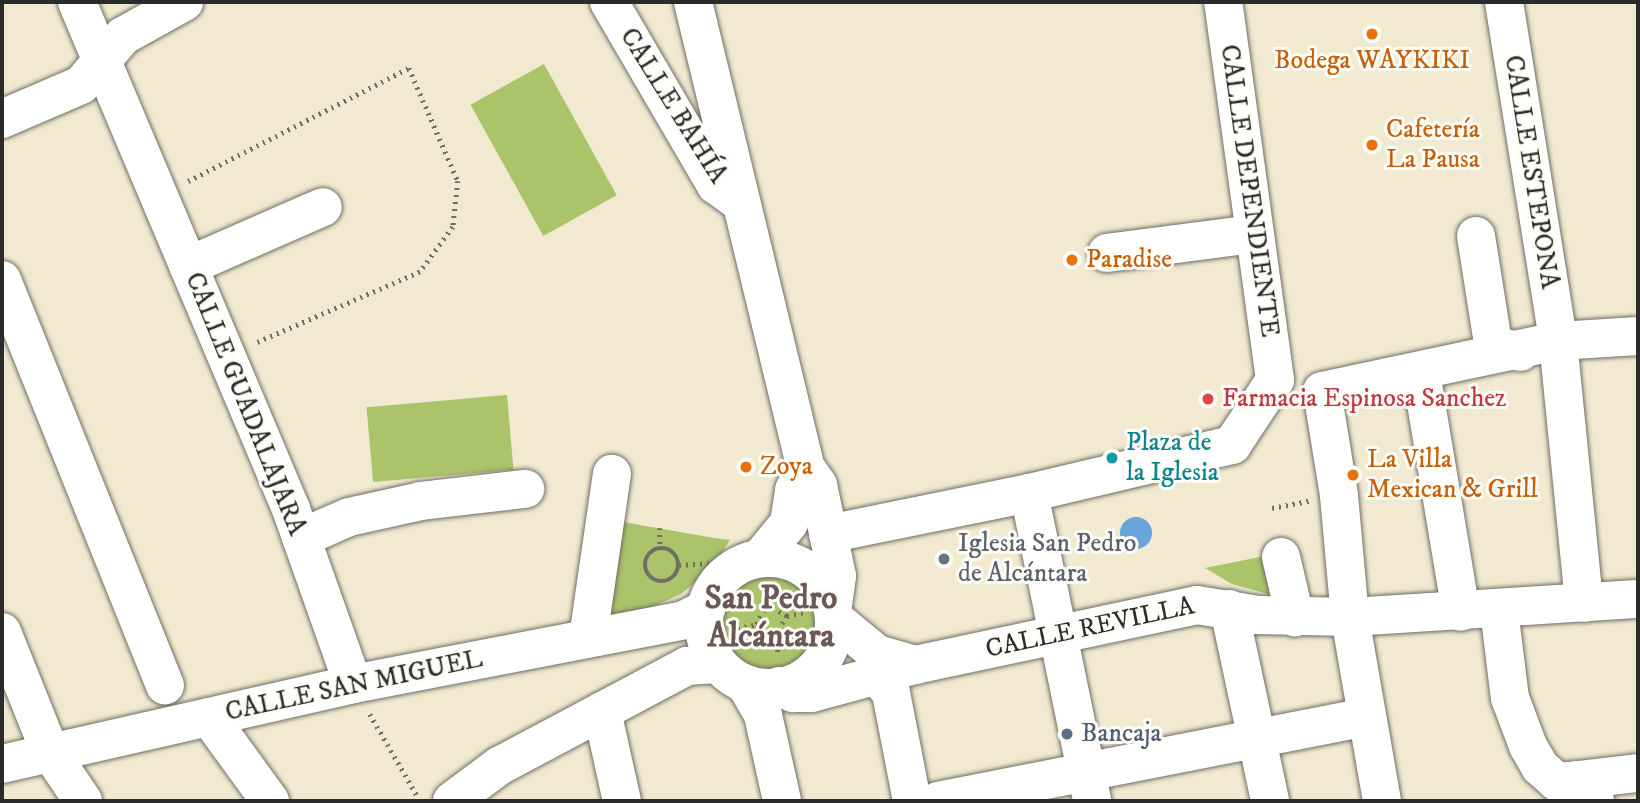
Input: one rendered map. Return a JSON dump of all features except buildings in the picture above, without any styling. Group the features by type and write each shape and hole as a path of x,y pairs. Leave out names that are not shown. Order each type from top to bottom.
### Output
{"street":[{"name":"CALLE GUADALAJARA","path":"77,2 301,538 353,684"},
{"path":"2,119 81,85 102,64 141,12 184,2"},
{"name":"CALLE BAHÍA","path":"609,2 716,185 743,204"},
{"path":"452,801 499,766 687,666 734,655 799,680 817,667 833,641 837,576 818,485 806,468 693,2"},
{"name":"CALLE DEPENDIENTE","path":"1029,493 1232,445 1275,380 1223,2"},
{"name":"CALLE ESTEPONA","path":"1504,2 1558,341 1584,603"},
{"path":"670,107 716,95"},
{"path":"188,266 323,207"},
{"path":"1107,253 1254,234"},
{"path":"1476,236 1492,337 1498,346 1520,352"},
{"path":"2,280 165,686"},
{"path":"1382,801 1365,717 1350,617 1339,495 1322,391 1421,373 1558,341 1638,336"},
{"path":"1421,373 1461,612"},
{"path":"782,801 763,715 734,655 726,574 755,559 789,523 794,491 806,468"},
{"path":"588,638 612,474"},
{"path":"301,538 349,517 421,501 525,489"},
{"path":"828,534 1029,493 1089,787"},
{"path":"1281,557 1295,617"},
{"name":"CALLE REVILLA","path":"755,559 792,561 811,572 834,611 877,654 915,665"},
{"name":"CALLE REVILLA","path":"734,655 793,693 812,693 879,678 915,665 1197,605 1295,617 1350,617 1499,610 1638,599"},
{"path":"1229,609 1270,801"},
{"path":"1499,610 1510,698 1528,746 1540,767 1565,791 1638,773"},
{"name":"CALLE SAN MIGUEL","path":"2,764 353,684 684,620 734,655"},
{"path":"2,632 50,751 83,801"},
{"path":"879,678 891,693 912,801"},
{"path":"602,711 622,801"},
{"path":"209,717 270,801"},
{"path":"938,801 1089,787 1256,739 1365,717"}],"path":[{"path":"1272,508 1312,500"},
{"path":"660,528 660,549"},
{"path":"660,549 646,559 650,577 668,581 678,565"},
{"path":"660,549 673,553 678,565"},
{"path":"678,565 755,559"},
{"path":"734,655 768,604 787,616 775,636 756,624"},
{"path":"353,684 420,801"}],"green space":[{"path":"544,64 617,195 543,236 471,105"},
{"path":"507,395 514,470 373,482 367,407"},
{"path":"623,522 730,540 712,568 681,594 643,611 605,619"},
{"path":"1270,555 1274,592 1268,594 1232,584 1205,568"},
{"path":"771,569 791,573 808,584 819,601 823,621 819,641 808,658 791,669 771,673 751,669 734,658 723,641 719,621 723,601 734,584 751,573"}],"water":[{"path":"1136,517 1148,521 1152,533 1148,545 1136,549 1124,545 1120,533 1124,521"}],"place":[{"name":"Bodega WAYKIKI","path":"1372,34"},
{"name":"Cafetería La Pausa","path":"1372,145"},
{"name":"Paradise","path":"1072,260"},
{"name":"Farmacia Espinosa Sanchez","path":"1208,399"},
{"name":"Plaza de la Iglesia","path":"1112,458"},
{"name":"Zoya","path":"746,467"},
{"name":"La Villa Mexican & Grill","path":"1353,475"},
{"name":"Iglesia San Pedro de Alcántara","path":"944,559"},
{"name":"Bancaja","path":"1067,734"}],"district":[{"name":"San Pedro Alcántara","path":"771,618"}]}
